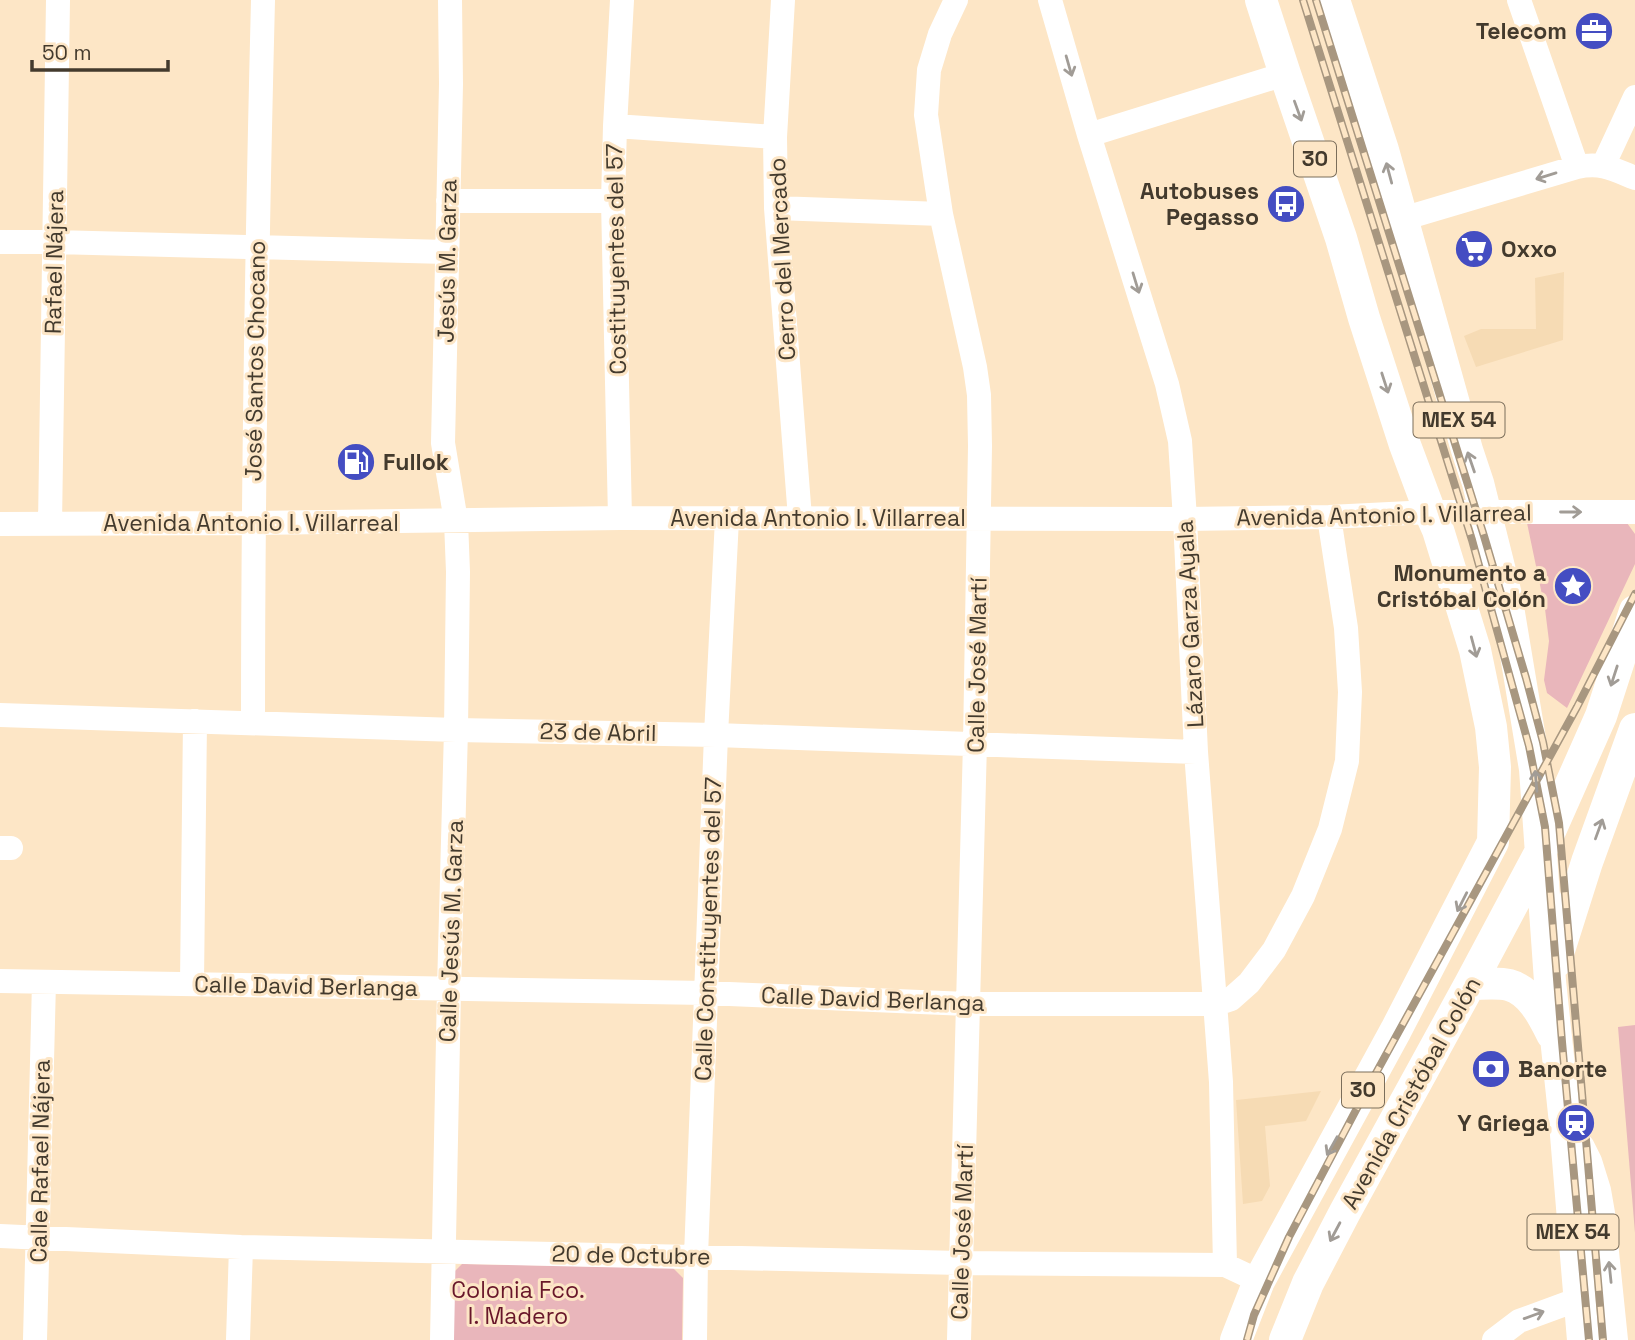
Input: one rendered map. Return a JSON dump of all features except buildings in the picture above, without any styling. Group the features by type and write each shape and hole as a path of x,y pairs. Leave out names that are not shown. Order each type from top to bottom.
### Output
{"main road":[{"name":"30","path":"1261,0 1330,204 1405,445 1430,512"},
{"name":"MEX 54","path":"1334,0 1383,150 1486,512 1506,595 1535,769 1550,981 1583,1340"},
{"name":"Avenida Cristóbal Colón","path":"1240,1327 1259,1281 1396,1030 1493,842 1495,767 1492,727 1475,650 1430,512"},
{"name":"Avenida Cristóbal Colón","path":"1285,1340 1308,1283 1345,1212 1542,849 1601,716 1635,611"},
{"path":"1550,981 1577,894 1635,729"},
{"path":"1470,984 1508,984 1520,990 1534,1003 1556,1042"},
{"path":"1240,1327 1308,1283"}],"street":[{"name":"Rafael Nájera","path":"50,524 58,0"},
{"name":"José Santos Chocano","path":"253,723 253,523 263,0"},
{"name":"Jesús M. Garza","path":"450,0 443,443 456,521"},
{"name":"Costituyentes del 57","path":"620,518 613,201 622,0"},
{"name":"Cerro del Mercado","path":"783,0 775,137 776,208 800,518"},
{"name":"Calle José Martí","path":"956,0 940,34 929,70 926,115 941,215 979,394 975,743 959,1340"},
{"name":"Lázaro Garza Ayala","path":"1050,0 1167,384 1180,441 1196,752 1221,1082 1225,1265"},
{"path":"1519,0 1577,167"},
{"path":"1090,135 1285,74"},
{"path":"1603,166 1635,97"},
{"path":"615,126 775,137"},
{"path":"1402,219 1593,164 1635,178"},
{"path":"448,201 613,201"},
{"path":"776,208 941,215"},
{"path":"0,242 447,252"},
{"name":"Avenida Antonio I. Villarreal","path":"0,524 620,518 1185,519 1329,517 1430,512 1635,512"},
{"path":"1216,1004 1231,999 1249,983 1274,950 1303,896 1329,829 1347,761 1350,692 1346,628 1329,517"},
{"name":"Calle Constituyentes del 57","path":"695,1340 716,735 727,519"},
{"name":"Calle Jesús M. Garza","path":"442,1340 456,730 456,521"},
{"name":"23 de Abril","path":"0,715 975,743 1196,752"},
{"path":"192,983 195,721"},
{"name":"Calle David Berlanga","path":"0,981 706,993 967,1004 1216,1004"},
{"name":"Calle Rafael Nájera","path":"35,1340 44,982"},
{"path":"1565,1123 1583,1147 1599,1190 1616,1340"},
{"name":"20 de Octubre","path":"0,1236 241,1247 961,1263 1225,1265 1259,1281"},
{"path":"238,1340 241,1247"},
{"path":"1494,1340 1519,1321 1579,1299"}],"shaded area":[{"path":"1564,272 1563,340 1476,367 1464,336 1481,329 1536,329 1535,278"},
{"path":"1321,1091 1306,1121 1265,1126 1270,1186 1262,1201 1243,1204 1236,1100"}],"green space":[{"path":"1527,523 1627,523 1635,534 1635,564 1567,708 1547,693 1544,680 1549,641"},
{"path":"1635,1025 1635,1233 1618,1027"},
{"name":"Colonia Fco. I. Madero","path":"462,1264 673,1268 683,1278 682,1340 450,1340 451,1275"}],"railway":[{"path":"1303,0 1472,540 1529,746 1545,827 1589,1340"},
{"path":"1316,0 1484,536 1543,742 1559,823 1603,1340"},
{"path":"1247,1340 1254,1315 1289,1237 1577,707 1635,594"}],"place":[{"name":"Telecom","path":"1594,31"},
{"name":"Autobuses Pegasso","path":"1286,204"},
{"name":"Oxxo","path":"1474,249"},
{"name":"Fullok","path":"356,462"},
{"name":"Monumento a Cristóbal Colón","path":"1573,586"},
{"name":"Banorte","path":"1491,1069"},
{"name":"Y Griega","path":"1576,1123"}]}
